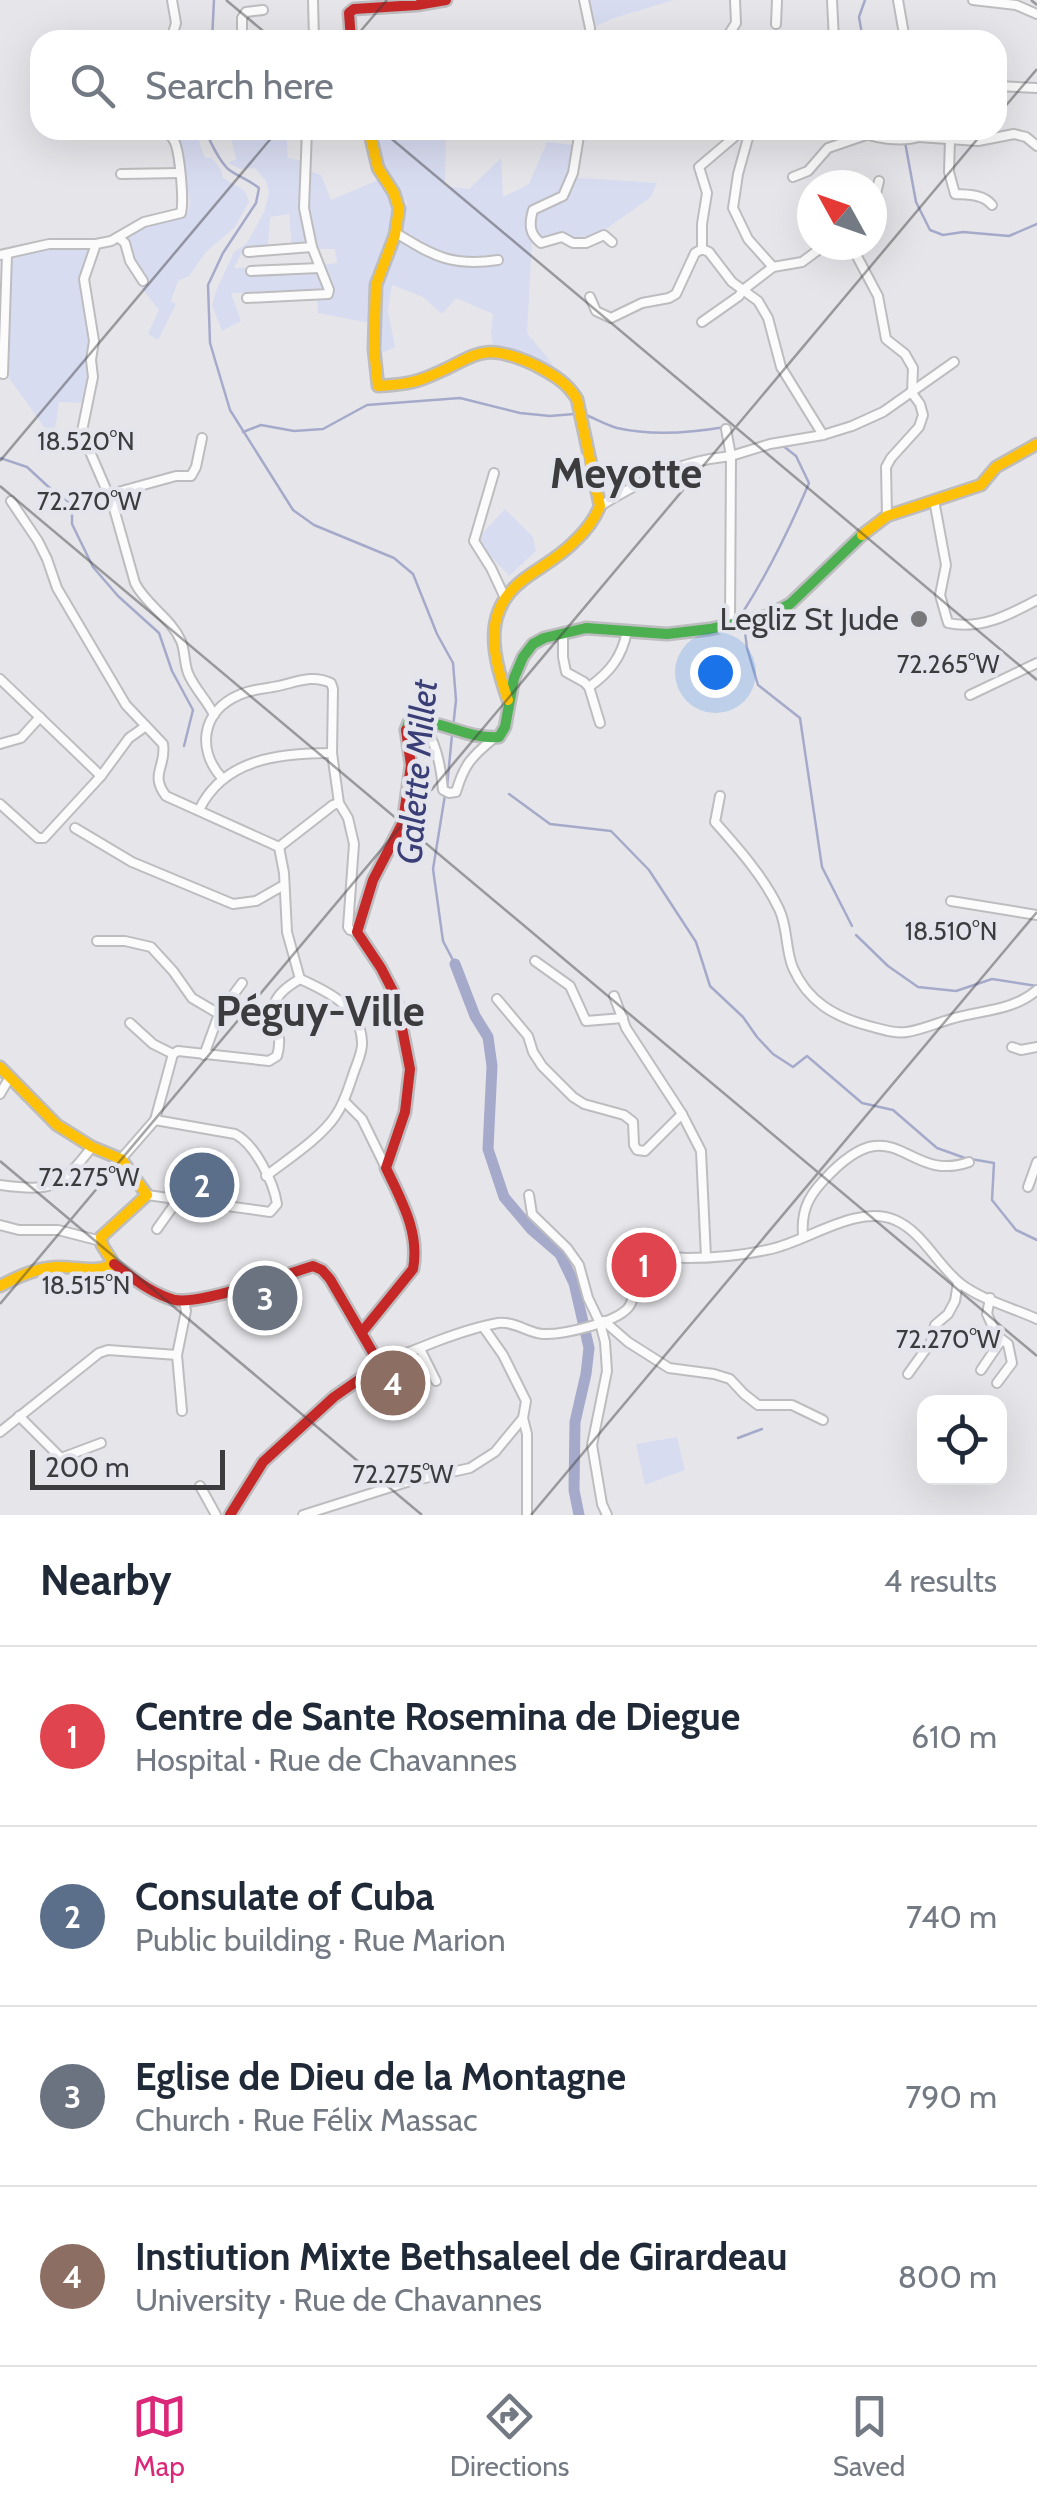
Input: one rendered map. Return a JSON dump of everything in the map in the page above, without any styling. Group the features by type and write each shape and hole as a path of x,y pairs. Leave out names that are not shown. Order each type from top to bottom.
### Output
{"street":[{"path":"172,0 174,30"},
{"path":"313,0 314,30"},
{"path":"350,30 349,14 354,8 417,6 446,0"},
{"path":"584,0 590,30"},
{"path":"732,30 736,24 736,0"},
{"path":"776,0 776,24"},
{"path":"832,0 834,30"},
{"path":"898,0 902,30"},
{"path":"973,0 1016,6 1037,14"},
{"path":"242,30 246,12 264,10"},
{"path":"1007,86 1037,88"},
{"path":"1007,135 1026,137 1037,146"},
{"path":"3,374 3,255 48,244 96,244 119,238 144,222 181,213 180,173 173,140"},
{"path":"246,298 326,295 329,290 312,246 304,208 307,140"},
{"path":"372,140 379,170 398,198 400,214 377,280 374,361 378,386 431,376 452,362 488,350 546,371 572,387 576,399 600,506 596,518 560,557 518,582 496,612 492,631 494,654 508,701"},
{"path":"578,140 573,172 563,196 533,210 529,224 540,243 562,238 573,243 586,242 604,235 612,242"},
{"path":"702,249 707,193 700,168 731,140"},
{"path":"747,140 733,208 748,238 772,267"},
{"path":"793,178 808,171 828,148 846,140"},
{"path":"950,140 949,172 955,194 976,195 992,205"},
{"path":"121,174 180,173"},
{"path":"396,233 440,258 462,262 498,260"},
{"path":"119,238 143,280"},
{"path":"96,244 84,279 94,340 82,431 140,592 182,643 189,677 214,714"},
{"path":"248,252 312,246"},
{"path":"702,249 709,252 732,282 758,301 768,318 781,367 823,436"},
{"path":"590,297 596,311 611,318 642,303 669,298 676,294 696,253 702,249"},
{"path":"702,322 772,267 805,260"},
{"path":"858,260 878,296 886,338 905,354 913,368 912,393 923,415 920,427 886,467 887,516"},
{"path":"251,270 320,268"},
{"path":"600,506 673,467 823,436 874,417 954,362"},
{"path":"726,429 731,456 730,624"},
{"path":"107,495 176,476 190,476 202,438"},
{"path":"418,720 424,725 440,763 443,790 456,792 472,757 506,728 508,701 523,657 533,644 586,628 667,634 768,616 790,604 887,516 981,485 996,467 1037,444"},
{"path":"494,473 474,540 504,598"},
{"path":"934,500 946,566 940,595 948,624 961,626 1000,619 1037,600"},
{"path":"11,501 38,541 57,588 116,690 163,744 158,776 166,796 279,847"},
{"path":"589,688 611,670 627,631"},
{"path":"563,634 566,672 589,688 600,723"},
{"path":"970,695 1037,663"},
{"path":"222,778 211,766 205,750 206,732 214,714 228,700 251,690 310,678 331,682 332,753 338,803 348,818 354,844 348,927 356,932 392,988 400,1009 410,1069 405,1115 386,1168"},
{"path":"0,679 101,776"},
{"path":"0,744 21,738 40,717"},
{"path":"356,932 373,880 403,822 411,765 406,728 410,722 418,720 469,737 493,739"},
{"path":"0,804 41,839 101,776 129,738 146,726"},
{"path":"199,810 222,778 281,754 332,753"},
{"path":"720,796 715,822 773,897 783,918 793,968 806,990 837,1016 889,1031 907,1032 1008,1007 1026,1000 1037,990"},
{"path":"279,847 338,803"},
{"path":"75,828 132,862 233,904 256,902 284,885"},
{"path":"266,1176 329,1123 344,1101 362,1042 344,1004 300,979 287,932 279,847"},
{"path":"951,900 1037,916"},
{"path":"97,941 125,941 151,947 192,998 219,1014"},
{"path":"535,961 570,986 586,1022 623,1018"},
{"path":"121,1160 154,1120 173,1054 178,1051 274,1060 280,1043 273,1006 276,998 300,979"},
{"path":"204,1054 219,1014 242,983"},
{"path":"614,996 636,1044 702,1151 706,1257"},
{"path":"497,999 528,1036 542,1066 573,1097 634,1122 637,1150 645,1151 682,1114"},
{"path":"130,1023 153,1044 173,1054"},
{"path":"1012,1047 1037,1048"},
{"path":"0,1066 57,1124 121,1160 147,1195"},
{"path":"0,1094 10,1077"},
{"path":"344,1101 362,1119 386,1168 417,1256 362,1332"},
{"path":"101,1241 147,1195 270,1212 277,1204 275,1190 244,1139 235,1134 154,1120"},
{"path":"803,1237 806,1202 836,1166 856,1150 892,1145 930,1164 968,1162"},
{"path":"0,1185 35,1188 60,1183 92,1147"},
{"path":"1028,1187 1037,1162"},
{"path":"529,1195 532,1214 579,1265 606,1342 606,1371 592,1445 607,1515"},
{"path":"157,1229 179,1198"},
{"path":"236,1512 263,1462 334,1398 380,1365 507,1323 542,1334 568,1331 622,1314 631,1304 632,1284 619,1260 624,1252 685,1258 768,1250 864,1216 883,1216 900,1222 920,1239 958,1282 1037,1319"},
{"path":"0,1226 58,1230 101,1241 114,1264 171,1300 184,1301 262,1284 314,1266 330,1279 380,1365"},
{"path":"0,1290 21,1274 58,1266 98,1270 114,1264"},
{"path":"908,1374 931,1342 935,1325 948,1314 958,1282"},
{"path":"990,1298 987,1314 1000,1338 1008,1344 1012,1363 998,1383"},
{"path":"182,1411 177,1356 186,1311 184,1301"},
{"path":"599,1323 668,1368 730,1379 758,1405 792,1405 823,1420"},
{"path":"484,1328 503,1354 526,1401 523,1418 527,1434 527,1515"},
{"path":"981,1370 1000,1338"},
{"path":"420,1349 436,1381"},
{"path":"0,1432 108,1350 177,1356"},
{"path":"20,1416 61,1458 101,1443"},
{"path":"302,1515 407,1482 470,1468 495,1452 523,1418"},
{"path":"200,1486 216,1515"}],"shaded area":[{"path":"589,0 674,0 596,26"},
{"path":"179,140 198,140 205,158 212,158 222,177 245,191 249,202 235,227 206,252 189,276 178,281 171,301 176,304 158,340 148,334 159,310 125,262 123,241 146,225 180,218 188,212 190,203"},
{"path":"231,140 287,140 288,158 303,161 302,169 321,175 331,200 381,179 396,203 394,222 371,280 370,323 318,313 316,292 231,293 241,321 222,331 212,305 216,291 234,252 247,243 264,212 269,193 266,181 255,168 241,169 228,163 236,159","holes":["289,214 292,249 335,249 337,263 234,268 245,247 268,246 270,217"]},
{"path":"377,140 446,140 445,186 469,189 501,158 503,197 529,184 547,142 573,145 568,177 657,183 651,197 599,234 574,238 559,235 532,241 527,333 552,363 556,374 493,347 493,314 456,298 442,314 423,297 392,285 388,310 395,347 382,353 382,281 407,203 383,167"},
{"path":"92,247 80,276 91,348 90,378 83,403 59,402 55,430 44,427 9,378 10,260 40,249"},
{"path":"505,509 533,537 536,551 509,576 476,540"},
{"path":"677,1437 685,1470 645,1485 636,1444"}],"waterway":[{"name":"Galette Millet","path":"212,30 214,0"},
{"path":"861,30 859,17 865,0"},
{"name":"Galette Millet","path":"210,140 228,169 259,188 256,203 223,253 208,285 210,343 230,410 293,510 314,525 394,558 413,574 453,663 453,728"},
{"path":"905,142 916,202 930,230 943,235 963,232 1009,236 1037,224"},
{"path":"243,432 261,425 294,431 323,429 367,405 460,398 520,413 574,414"},
{"path":"586,415 617,428 644,432 725,427"},
{"path":"743,616 809,483 796,456 782,445"},
{"path":"0,458 27,467 72,504 72,524 93,567 159,633 172,671 193,710 184,746"},
{"path":"744,624 758,685 800,718 822,867 852,926"},
{"name":"Galette Millet","path":"447,787 452,735"},
{"path":"509,794 550,824 611,831 649,870 696,942 710,986 743,1017 773,1054 793,1067 807,1056 862,1103 893,1110 937,1148 994,1163 992,1200 1016,1230 1037,1240"},
{"name":"Galette Millet","path":"445,795 433,869 443,941 455,964"},
{"path":"856,935 888,966 918,987 956,991 992,979 1037,986"},
{"name":"Galette Millet","path":"455,964 475,1016 488,1037 492,1066 488,1149 504,1197 531,1229 560,1254 574,1283 589,1348 575,1422 574,1490 579,1515"},
{"path":"738,1438 762,1429"}],"traffic: fast":[{"path":"406,730 409,722 420,722 499,737 505,727 514,678 533,644 586,628 667,634 767,616 790,604 862,535"}],"traffic: slow":[{"path":"371,140 378,168 399,209 395,235 376,285 374,349 378,386 414,382 488,352 535,365 564,383 577,399 600,506 577,539 523,580 501,606 496,620 495,651 508,700"},
{"path":"862,535 887,516 981,485 996,467 1037,444"},
{"path":"0,1067 57,1125 92,1147 121,1159 147,1195 101,1237 114,1264 93,1269 41,1269 0,1286"}],"traffic: jam":[{"path":"350,30 349,13 354,9 446,0"},
{"path":"362,1332 413,1269 414,1242 408,1217 386,1168 405,1112 410,1069 396,997 357,932 373,880 403,822 411,765 406,730"},
{"path":"114,1264 158,1294 175,1300 203,1298 313,1266 330,1279 380,1365 334,1397 263,1462 230,1515"}],"place":[{"name":"Legliz St Jude","path":"919,619"},
{"name":"Consulate of Cuba","path":"202,1185"},
{"name":"Centre de Sante Rosemina de Diegue","path":"644,1265"},
{"name":"Eglise de Dieu de la Montagne","path":"265,1298"},
{"name":"Instiution Mixte Bethsaleel de Girardeau","path":"393,1383"}],"district":[{"name":"Meyotte","path":"626,473"},
{"name":"Péguy-Ville","path":"320,1011"}]}
